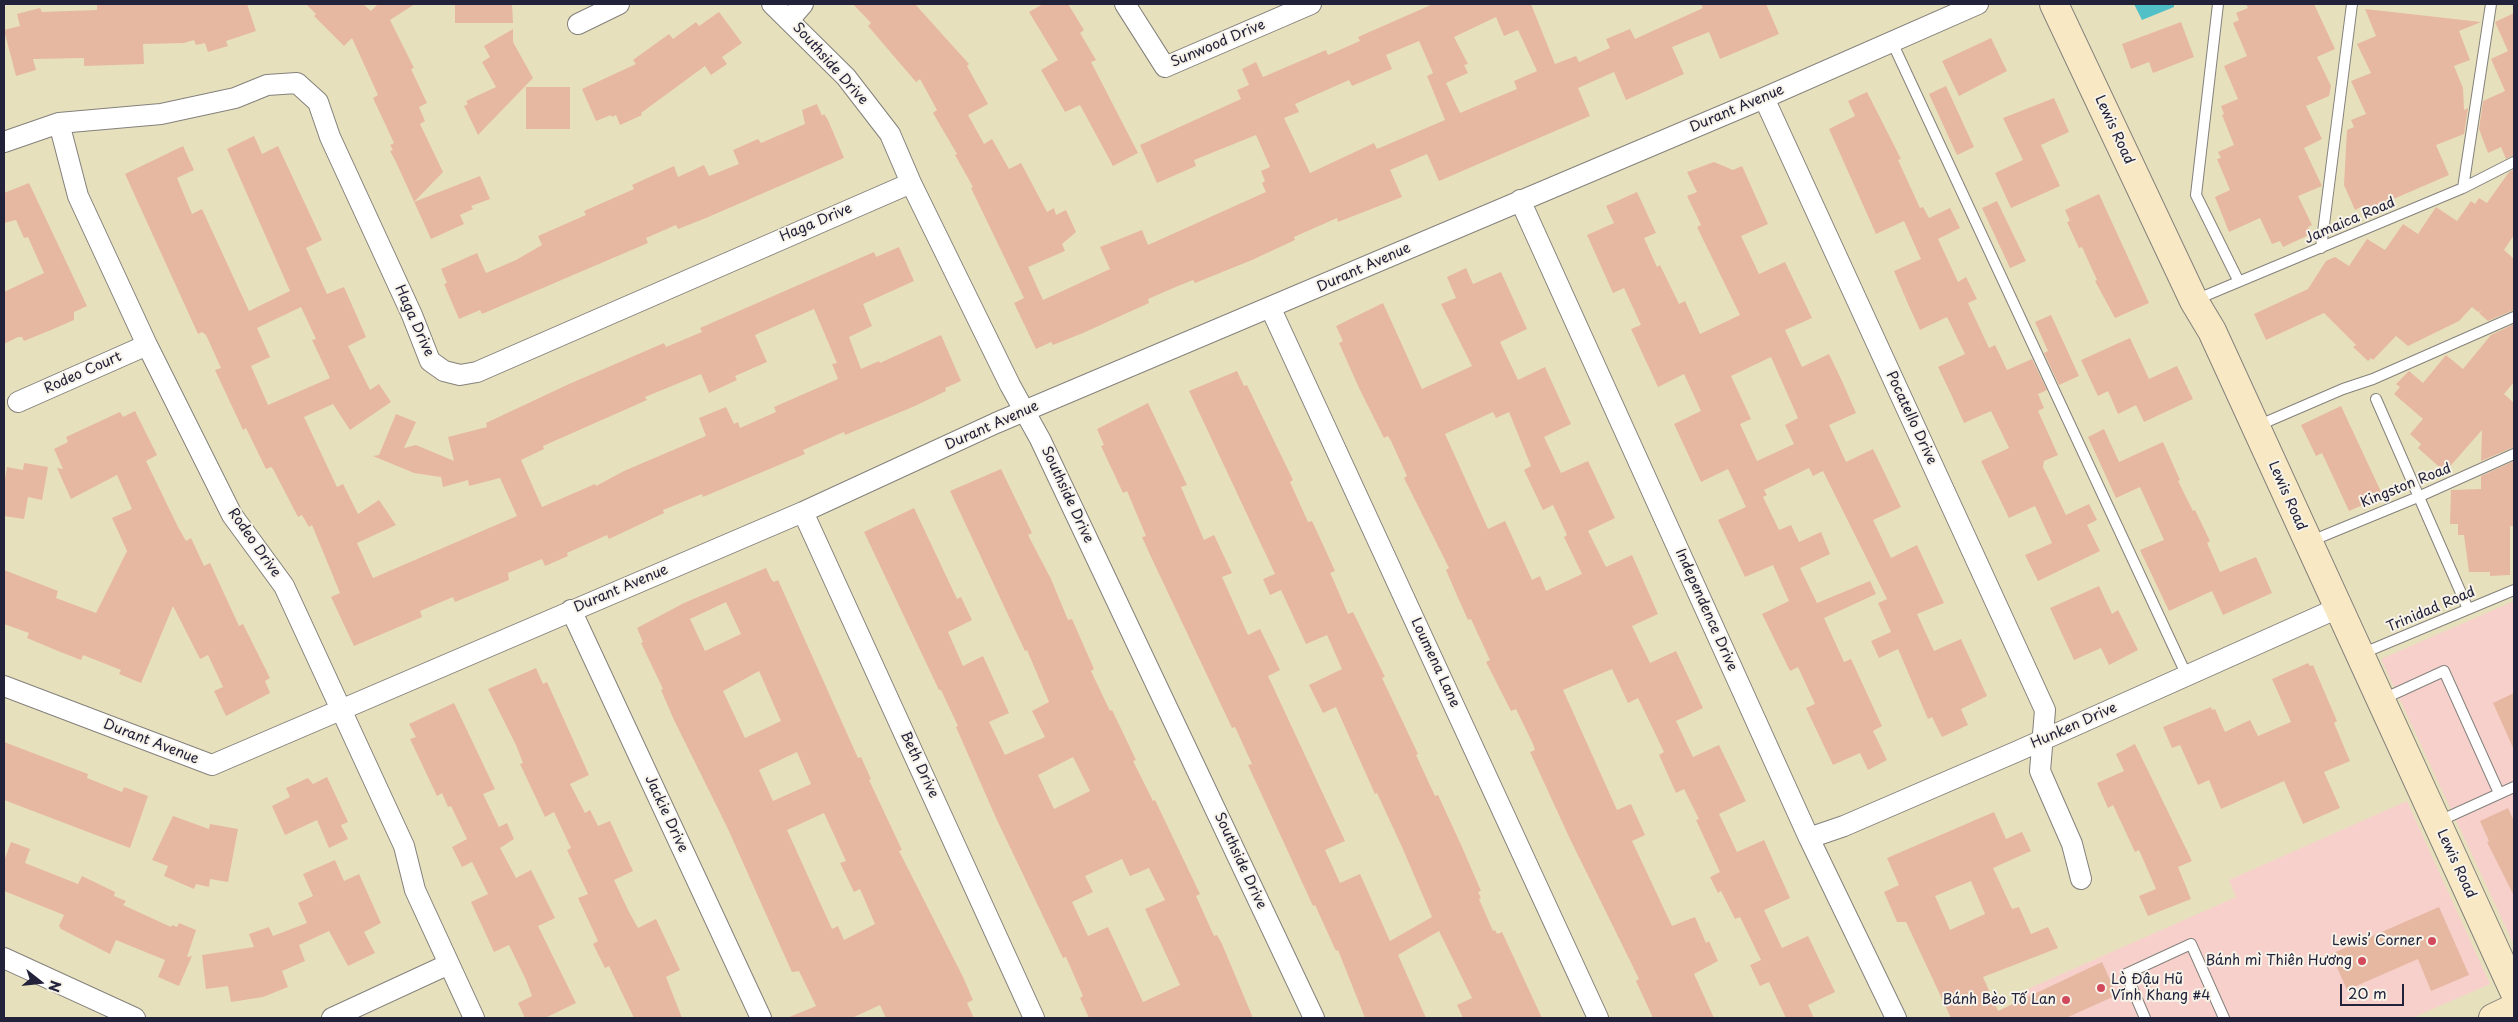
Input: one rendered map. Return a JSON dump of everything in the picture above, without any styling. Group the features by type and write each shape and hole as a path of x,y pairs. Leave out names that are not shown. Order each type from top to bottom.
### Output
{"street":[{"path":"578,24 618,4"},
{"name":"Southside Drive","path":"772,4 846,77 890,134 912,183 1025,412 1045,448 1314,1018"},
{"path":"790,20 803,4"},
{"name":"Sunwood Drive","path":"1125,4 1165,67 1311,4"},
{"name":"Durant Avenue","path":"4,686 212,765 803,512 1025,412 1271,309 1520,200 1764,98 1978,4"},
{"name":"Lewis Road","path":"2054,4 2194,301 2212,331 2514,991"},
{"name":"Haga Drive","path":"4,142 59,123 161,114 235,98 267,85 296,83 318,102 330,137 412,315 430,361 444,371 460,375 477,372 912,183"},
{"name":"Pocatello Drive","path":"1764,98 2045,710 2040,771 2072,844 2081,879"},
{"name":"Rodeo Drive","path":"59,123 78,196 147,345 232,515 284,586 404,846 415,890 474,1018"},
{"name":"Independence Drive","path":"1520,200 1809,838 1896,1018"},
{"name":"Loumena Lane","path":"1271,309 1598,1018"},
{"name":"Rodeo Court","path":"18,402 147,345"},
{"name":"Beth Drive","path":"803,512 1034,1018"},
{"name":"Hunken Drive","path":"1809,838 1844,826 2042,740 2338,608"},
{"name":"Jackie Drive","path":"571,610 762,1018"},
{"path":"4,958 135,1018"},
{"path":"332,1018 449,964"},
{"path":"2492,1018 2514,1008"}],"lane":[{"path":"2218,4 2196,195 2238,280"},
{"path":"2321,248 2352,4"},
{"path":"2463,188 2491,4"},
{"path":"1892,42 2187,676"},
{"name":"Jamaica Road","path":"2194,301 2238,280 2321,248 2463,188 2514,162"},
{"path":"2256,427 2342,389 2373,379 2514,317"},
{"path":"2376,399 2468,609"},
{"name":"Kingston Road","path":"2307,542 2342,526 2418,497 2514,454"},
{"name":"Trinidad Road","path":"2359,655 2514,590"},
{"path":"2380,700 2444,671 2498,794"},
{"path":"2436,823 2514,786"},
{"path":"2145,1018 2126,974 2191,944 2224,1018"}],"shaded area":[{"path":"2514,601 2514,945 2381,659"},
{"path":"2407,801 2490,984 2412,1018 2022,1018 2012,996 2236,897 2229,880"}],"water":[{"path":"2134,4 2174,4 2174,7 2142,20"}],"building":[{"path":"97,4 247,4 256,31 226,41 228,46 208,52 205,43 196,45 194,40 184,43 143,44 144,64 84,66 84,58 33,59 36,70 16,76 4,30 20,26 17,14 40,8 42,12 97,10"},
{"path":"306,4 363,4 371,11 378,4 415,4 390,20 414,68 411,69 427,103 419,107 425,121 420,124 443,172 414,202 390,151 393,150 390,145 394,143 373,98 378,95 352,38 344,46 314,16 316,14"},
{"path":"512,4 513,23 455,23 455,5"},
{"path":"853,4 915,4 969,64 967,66 988,104 968,115 984,144 992,139 1009,169 1021,163 1047,212 1054,208 1056,215 1066,210 1076,232 1062,244 1065,251 1028,267 1043,300 1110,269 1100,247 1142,230 1148,245 1266,192 1262,183 1265,181 1261,171 1270,167 1256,135 1194,160 1196,166 1157,183 1140,145 1241,99 1237,90 1249,85 1242,69 1256,62 1263,77 1326,50 1328,55 1360,41 1358,37 1433,4 1531,4 1555,64 1576,56 1579,62 1610,48 1606,39 1630,29 1635,39 1703,8 1701,4 1766,4 1779,34 1720,59 1709,32 1672,47 1684,74 1626,100 1614,72 1578,88 1590,116 1439,181 1427,154 1390,170 1402,197 1338,222 1337,218 1294,237 1295,240 1252,260 1195,283 1193,280 1178,286 1148,299 1149,303 1083,333 1053,345 1051,342 1036,349 1014,303 1024,298 971,188 973,187 955,155 957,154 933,113 937,110 920,79 916,82 868,26 871,23","holes":["1496,17 1504,36 1518,30 1537,71 1514,81 1517,89 1460,113 1446,83 1468,73 1464,65 1468,64 1454,37","1419,41 1433,73 1427,76 1445,120 1377,149 1374,143 1310,173 1284,118 1299,112 1295,104 1349,80 1352,86 1392,69 1386,55"]},
{"path":"1043,4 1068,4 1084,30 1080,33 1096,60 1091,62 1138,153 1113,166 1080,105 1065,112 1041,70 1058,60 1029,12"},
{"path":"2246,4 2314,4 2335,49 2317,57 2331,86 2329,96 2306,106 2322,139 2304,148 2322,186 2298,196 2312,225 2308,227 2311,234 2283,247 2280,241 2272,244 2260,218 2229,232 2215,197 2230,190 2217,159 2221,158 2218,152 2234,145 2222,115 2224,114 2221,106 2238,99 2224,66 2247,56 2233,23 2239,20 2236,13 2248,8"},
{"path":"2365,9 2481,22 2459,31 2470,60 2454,66 2463,88 2464,110 2468,108 2464,134 2436,145 2449,175 2391,200 2393,204 2366,215 2363,206 2355,210 2344,185 2347,130 2354,127 2351,120 2366,114 2351,81 2371,73 2357,44 2376,36"},
{"path":"719,12 742,43 722,57 727,64 711,75 705,66 641,113 642,115 620,125 616,115 596,121 582,89 636,64 633,60 669,34 673,39 696,22 699,26"},
{"path":"2514,13 2514,155 2506,159 2501,147 2488,153 2479,129 2483,101 2505,91 2491,59 2508,51 2495,22"},
{"path":"2181,22 2194,57 2153,73 2149,62 2131,69 2122,44"},
{"path":"513,29 513,42 533,78 478,135 464,106 468,104 466,101 496,87 482,62 490,57 484,46"},
{"path":"1991,38 2007,71 1959,96 1942,61"},
{"path":"1946,86 1974,147 1957,155 1929,94"},
{"path":"526,87 570,87 570,129 526,129"},
{"path":"1867,92 1901,159 1898,160 1920,208 1923,207 1929,218 1950,208 1960,228 1938,239 1958,282 1966,277 1977,299 1968,303 1989,348 1995,345 2007,370 2032,359 2047,390 2038,394 2044,408 2038,411 2058,455 2044,461 2043,467 2066,515 2089,504 2097,520 2087,525 2100,551 2038,581 2025,555 2052,543 2035,506 2009,518 1981,461 2009,448 1991,411 1964,423 1938,367 1965,354 1947,317 1920,330 1894,271 1921,259 1904,221 1876,234 1829,129 1855,116 1848,101"},
{"path":"2054,98 2069,132 2041,145 2060,186 2011,208 1995,173 2023,160 2003,118"},
{"path":"817,104 822,116 824,114 828,120 844,158 706,218 678,229 676,225 646,238 648,243 482,314 480,310 459,319 444,284 447,283 441,269 477,253 486,273 516,260 542,245 538,236 586,215 584,211 634,189 632,185 674,166 678,177 704,165 709,176 739,164 733,150 758,139 761,143 805,124 802,110"},
{"path":"254,136 262,154 278,146 322,240 306,248 327,294 344,287 366,337 348,346 370,390 379,384 391,402 350,430 333,404 304,417 337,487 343,484 358,514 379,500 396,525 357,543 373,578 517,516 500,478 469,486 468,480 443,487 441,477 414,473 373,456 379,455 396,414 416,422 404,448 416,445 454,461 448,437 487,427 486,423 569,384 664,343 666,347 702,332 700,328 874,252 876,257 899,247 914,281 863,304 872,326 849,337 861,369 879,361 880,363 941,335 961,381 945,388 946,391 915,406 845,435 844,432 803,450 805,454 703,497 702,494 663,510 664,513 609,539 607,535 567,553 568,556 545,566 542,559 508,573 509,580 455,602 453,597 420,611 422,617 354,646 331,597 340,593 312,525 309,527 302,515 298,517 273,469 271,467 266,469 246,428 243,430 215,370 221,368 206,335 202,332 198,334 125,174 183,146 194,170 177,178 192,214 202,209 249,311 290,291 227,149","holes":["301,307 316,339 312,340 330,378 268,405 251,366 270,357 257,328","814,309 837,363 832,364 838,379 774,407 776,412 740,428 738,422 734,424 726,407 699,418 706,436 624,471 596,486 595,484 542,507 521,460 544,449 543,446 647,400 645,397 701,374 709,393 737,380 735,376 767,362 755,335"]},
{"path":"1714,162 1733,170 1742,166 1768,224 1741,236 1759,274 1785,262 1812,318 1785,330 1802,367 1829,354 1856,413 1829,425 1846,462 1873,449 1901,507 1873,520 1891,558 1917,545 1944,603 1917,614 1934,651 1961,639 1987,696 1961,709 1968,725 1942,737 1932,717 1928,719 1898,649 1879,658 1871,641 1891,632 1878,603 1887,599 1823,471 1813,476 1809,468 1764,490 1767,495 1763,497 1779,530 1791,525 1799,542 1821,532 1830,554 1800,568 1817,603 1870,581 1876,594 1824,618 1844,662 1851,659 1882,726 1873,731 1887,760 1868,770 1860,753 1833,765 1806,708 1815,704 1798,667 1790,671 1762,614 1789,601 1773,565 1745,577 1718,520 1746,507 1728,469 1701,482 1674,424 1701,411 1684,374 1658,387 1631,329 1641,325 1624,288 1613,293 1587,235 1614,223 1606,206 1637,192 1656,233 1644,238 1657,267 1660,265 1679,304 1685,301 1700,334 1740,315 1697,227 1701,225 1687,196 1697,192 1687,172","holes":["1771,357 1798,418 1785,425 1794,444 1757,461 1740,424 1751,419 1731,376"]},
{"path":"2514,170 2514,235 2504,250 2514,259 2514,310 2488,321 2479,313 2481,311 2478,312 2472,307 2459,321 2408,346 2396,336 2373,360 2371,358 2368,361 2353,347 2356,345 2324,313 2266,340 2254,314 2308,289 2326,261 2335,257 2349,266 2367,239 2385,250 2403,224 2418,234 2436,207 2457,221 2471,201 2475,204 2479,198 2487,203 2509,172"},
{"path":"480,176 490,199 471,206 473,209 460,215 464,224 431,239 414,202"},
{"path":"29,183 87,306 74,312 74,320 24,341 22,337 18,337 4,344 4,292 44,273 28,237 24,238 16,220 4,223 4,193"},
{"path":"2099,194 2149,303 2115,318 2095,281 2097,280 2082,247 2079,248 2067,222 2070,221 2065,210"},
{"path":"1997,201 2026,261 2010,268 1982,208"},
{"path":"1466,268 1473,284 1501,272 1527,329 1500,342 1518,380 1545,367 1571,424 1544,437 1561,473 1588,461 1615,518 1588,531 1606,567 1632,555 1658,614 1632,626 1650,663 1676,651 1703,708 1676,721 1693,757 1719,745 1746,801 1719,814 1737,852 1764,840 1790,898 1764,910 1782,948 1808,936 1835,992 1808,1005 1814,1018 1786,1018 1769,982 1760,986 1750,965 1761,960 1740,917 1735,919 1721,891 1718,893 1710,877 1720,872 1696,820 1699,819 1684,789 1676,793 1659,755 1664,752 1638,698 1628,703 1612,669 1563,690 1617,810 1631,804 1645,835 1632,841 1672,926 1695,917 1706,943 1709,941 1718,961 1694,974 1714,1018 1653,1018 1636,981 1639,979 1570,839 1530,752 1535,750 1533,744 1516,709 1511,711 1486,662 1490,660 1471,619 1468,620 1458,598 1446,570 1449,568 1404,478 1407,476 1391,441 1388,436 1384,438 1339,343 1343,341 1336,326 1383,303 1422,389 1472,366 1441,304 1456,298 1447,277","holes":["1493,412 1496,418 1509,412 1531,466 1524,470 1543,510 1553,505 1567,535 1564,537 1582,574 1546,591 1540,576 1532,580 1505,521 1488,529 1445,434"]},
{"path":"2051,315 2079,376 2059,385 2044,353 2048,351 2035,322"},
{"path":"2514,324 2514,382 2504,394 2514,403 2514,447 2481,461 2482,430 2445,472 2418,448 2421,444 2410,434 2423,419 2394,394 2400,387 2396,384 2409,371 2423,383 2446,355 2463,369 2491,335"},
{"path":"2130,338 2149,379 2177,366 2193,399 2144,422 2136,405 2118,414 2108,391 2098,396 2081,360"},
{"path":"1237,371 1244,386 1247,385 1293,480 1290,482 1308,522 1312,521 1325,549 1335,571 1330,573 1348,614 1353,612 1385,677 1382,678 1418,754 1416,755 1435,796 1438,795 1481,891 1478,892 1481,898 1479,899 1493,931 1495,930 1497,934 1502,932 1542,1018 1463,1018 1457,1005 1472,998 1439,931 1398,955 1426,1018 1365,1018 1338,950 1336,951 1315,905 1313,906 1248,765 1252,764 1235,727 1232,728 1152,559 1142,537 1146,536 1127,491 1123,493 1101,446 1104,445 1097,429 1148,403 1187,485 1181,487 1204,540 1214,535 1232,573 1222,577 1248,635 1260,629 1280,670 1268,676 1345,841 1325,850 1340,883 1360,874 1390,941 1432,917 1402,847 1377,793 1375,794 1336,707 1323,713 1309,685 1342,669 1327,635 1306,644 1281,590 1270,595 1263,579 1275,574 1189,391"},
{"path":"2341,406 2383,496 2349,511 2322,453 2316,456 2301,425"},
{"path":"135,411 157,455 146,461 178,527 186,541 191,538 204,566 210,563 239,626 243,624 270,678 265,681 270,693 226,716 214,691 223,687 208,655 200,659 173,606 141,683 119,674 121,670 83,655 81,660 58,651 27,638 29,633 4,624 4,570 58,591 56,598 96,613 127,551 112,518 132,509 117,475 71,499 57,468 63,469 54,449 68,442 66,437 120,412 123,417"},
{"path":"2104,429 2119,462 2163,442 2180,480 2178,481 2210,541 2207,543 2220,572 2256,557 2272,593 2223,615 2212,591 2169,611 2140,550 2164,540 2140,487 2116,498 2088,437"},
{"path":"2514,461 2513,526 2510,526 2510,575 2490,576 2490,572 2469,572 2464,535 2458,535 2458,524 2450,524 2451,490 2481,489 2481,476"},
{"path":"24,463 48,467 42,500 28,497 24,519 4,516 4,485 7,467 23,470"},
{"path":"1001,469 1032,533 1028,535 1051,579 1068,620 1072,619 1094,669 1091,671 1136,760 1133,761 1153,801 1155,800 1200,894 1196,896 1214,936 1217,935 1222,944 1253,1018 1089,1018 1080,998 1083,996 1066,957 1063,958 996,818 956,727 958,726 864,532 914,508 957,599 961,597 972,620 948,632 963,666 983,656 1009,713 989,722 1005,755 1045,737 1032,711 1049,702 1027,650 1025,651 950,491","holes":["1073,757 1090,791 1054,809 1038,775","1122,859 1130,876 1149,868 1165,900 1145,909 1180,985 1143,1002 1108,927 1088,936 1072,902 1093,892 1085,876"]},
{"path":"766,568 774,582 778,580 858,758 861,757 871,779 869,780 902,850 899,851 963,977 973,1000 967,1003 974,1018 886,1018 880,1005 852,1018 787,1018 816,1006 799,971 792,972 728,829 674,720 661,690 663,689 641,643 643,642 637,628 684,603","holes":["726,602 741,634 705,651 690,619","759,671 781,721 745,738 723,691","797,752 811,784 773,801 759,770","824,813 846,861 840,863 854,892 860,889 875,924 844,940 838,926 832,929 787,830"]},
{"path":"2099,586 2112,614 2118,610 2138,650 2109,665 2101,648 2074,660 2050,608"},
{"path":"2308,663 2310,666 2313,665 2337,721 2334,723 2350,761 2324,772 2340,808 2303,824 2284,781 2221,809 2209,780 2198,785 2180,745 2172,748 2163,727 2211,707 2212,710 2215,709 2225,732 2250,720 2258,736 2291,722 2272,679"},
{"path":"536,668 543,684 547,682 589,775 570,784 585,813 590,810 598,826 610,821 633,871 614,880 628,910 638,928 656,919 680,970 666,977 682,1018 634,1018 609,966 605,968 593,944 598,941 578,898 588,894 567,850 571,848 554,812 545,817 520,764 523,763 516,745 488,689"},
{"path":"2514,693 2514,750 2493,703"},
{"path":"454,703 495,789 483,794 499,827 507,823 514,839 500,848 516,878 531,870 555,918 538,926 576,1003 545,1018 525,1018 518,1003 532,996 526,980 509,945 494,952 471,902 488,894 472,862 462,867 452,847 467,839 451,806 448,807 442,793 437,796 410,739 416,737 409,724"},
{"path":"4,742 88,774 87,778 122,792 124,787 148,796 130,848 4,800"},
{"path":"2135,744 2192,861 2178,867 2191,899 2148,916 2139,896 2156,889 2139,850 2135,852 2113,805 2108,808 2097,783 2124,771 2116,754"},
{"path":"327,777 348,822 341,825 348,839 329,848 317,820 285,835 272,806 290,797 286,788 308,778 313,784"},
{"path":"2508,808 2514,821 2514,896 2487,842 2489,841 2480,821"},
{"path":"1994,812 2006,839 2022,832 2031,851 1993,868 2012,909 2019,907 2031,934 2048,927 2058,948 1983,977 1998,1011 2102,962 2117,995 2066,1018 1951,1018 1906,922 1897,922 1884,892 1899,885 1887,858","holes":["1971,881 1985,914 1950,930 1935,896"]},
{"path":"173,816 209,829 210,824 238,829 228,882 210,879 209,887 196,884 194,889 164,876 168,866 152,860"},
{"path":"11,842 30,849 25,863 78,884 82,876 115,892 114,896 126,901 123,905 171,927 172,925 177,927 179,923 196,930 187,957 192,956 179,986 158,977 165,960 116,940 110,954 61,929 59,926 64,915 4,891 4,861"},
{"path":"335,860 344,881 359,874 381,923 364,932 375,953 348,966 329,931 299,945 305,961 282,971 288,987 263,997 231,1002 228,986 206,989 202,955 254,947 249,934 269,927 273,936 307,923 298,903 313,896 303,874"},
{"path":"2439,907 2469,975 2431,991 2418,959 2347,990 2331,954"}],"place":[{"name":"Lewis’ Corner","path":"2432,941"},
{"name":"Bánh mì Thiên Hương","path":"2362,961"},
{"name":"Lò Đậu Hũ Vĩnh Khang #4","path":"2101,988"},
{"name":"Bánh Bèo Tố Lan","path":"2066,1000"}]}
